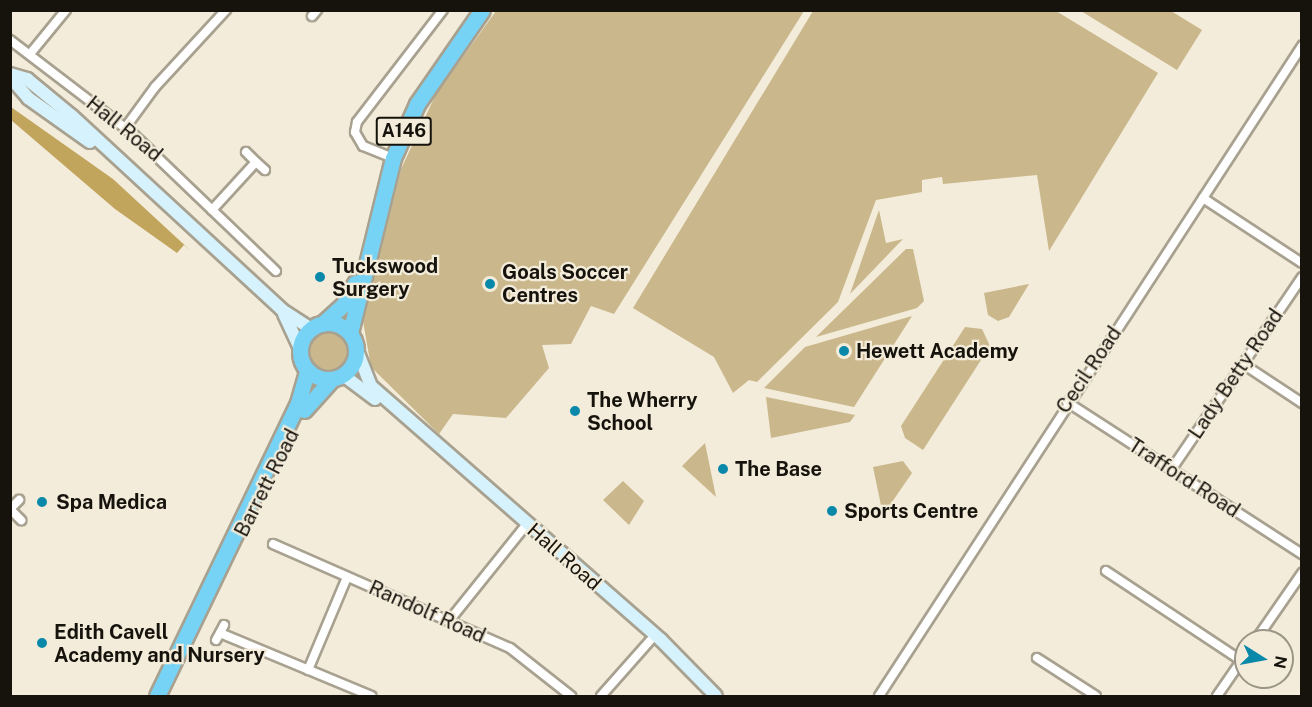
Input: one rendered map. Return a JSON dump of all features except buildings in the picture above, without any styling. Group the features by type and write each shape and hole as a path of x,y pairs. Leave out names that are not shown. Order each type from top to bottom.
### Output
{"highway":[{"name":"A146","path":"350,333 363,268 393,158 422,96 482,10"},
{"name":"A146","path":"300,349 316,326 345,304 363,268"},
{"name":"Hall Road","path":"316,326 350,333 356,348"},
{"path":"337,377 356,348"},
{"name":"Hall Road","path":"300,349 307,371 337,377"},
{"name":"Barrett Road","path":"158,695 304,391 307,371"},
{"name":"Barrett Road","path":"209,591 312,396 337,377"}],"street":[{"path":"30,54 66,10"},
{"path":"125,128 155,87 226,10"},
{"path":"393,158 363,146 357,122 443,10"},
{"name":"Hall Road","path":"10,40 125,128 276,271"},
{"name":"Cecil Road","path":"879,696 1066,402 1302,46"},
{"name":"Hall Road","path":"10,75 27,79 72,116 111,156 282,310 316,326"},
{"path":"246,152 265,170"},
{"path":"212,210 256,162"},
{"path":"1203,198 1302,263"},
{"name":"Lady Betty Road","path":"1171,470 1302,277"},
{"name":"Hall Road","path":"282,310 300,349"},
{"name":"Hall Road","path":"356,348 371,386 408,421 655,635 716,696"},
{"path":"1243,364 1302,403"},
{"name":"Hall Road","path":"337,377 408,421"},
{"name":"Trafford Road","path":"1066,402 1302,555"},
{"path":"19,500 10,509 21,520"},
{"path":"449,621 527,524"},
{"name":"Randolf Road","path":"273,544 510,648 571,696"},
{"path":"1106,571 1234,652"},
{"path":"1263,629 1302,573"},
{"path":"308,670 347,577"},
{"path":"220,633 371,696"},
{"path":"601,696 655,635"},
{"path":"1037,658 1096,696"},
{"path":"1217,696 1234,672"}],"shaded area":[{"path":"496,11 804,11 614,314 591,306 571,344 542,345 549,368 506,418 453,414 439,434 371,367 363,321 401,169 436,94"},
{"path":"813,11 1056,11 1158,73 1049,251 1037,175 943,184 942,177 922,180 922,192 876,200 838,302 757,382 749,380 733,393 714,357 633,308"},
{"path":"1081,11 1171,11 1202,30 1177,70"},
{"path":"11,107 113,179 191,251 184,245 177,253 115,209 11,120"},
{"path":"879,210 886,243 903,239 850,294"},
{"path":"906,249 913,249 924,301 917,308 816,337"},
{"path":"1029,284 1009,317 998,321 988,315 984,293"},
{"path":"912,316 854,407 764,388 805,347"},
{"path":"965,327 982,329 990,346 923,450 905,438 901,426"},
{"path":"328,329 343,336 350,351 343,366 328,373 313,366 306,351 313,336"},
{"path":"766,397 855,415 850,422 771,438"},
{"path":"705,443 716,497 682,466"},
{"path":"903,461 912,473 883,515 873,467"},
{"path":"623,481 644,501 629,525 603,500"}],"place":[{"name":"Tuckswood Surgery","path":"320,277"},
{"name":"Goals Soccer Centres","path":"490,284"},
{"name":"Hewett Academy","path":"844,351"},
{"name":"The Wherry School","path":"575,411"},
{"name":"The Base","path":"723,469"},
{"name":"Spa Medica","path":"42,502"},
{"name":"Sports Centre","path":"832,511"},
{"name":"Edith Cavell Academy and Nursery","path":"42,643"}]}
